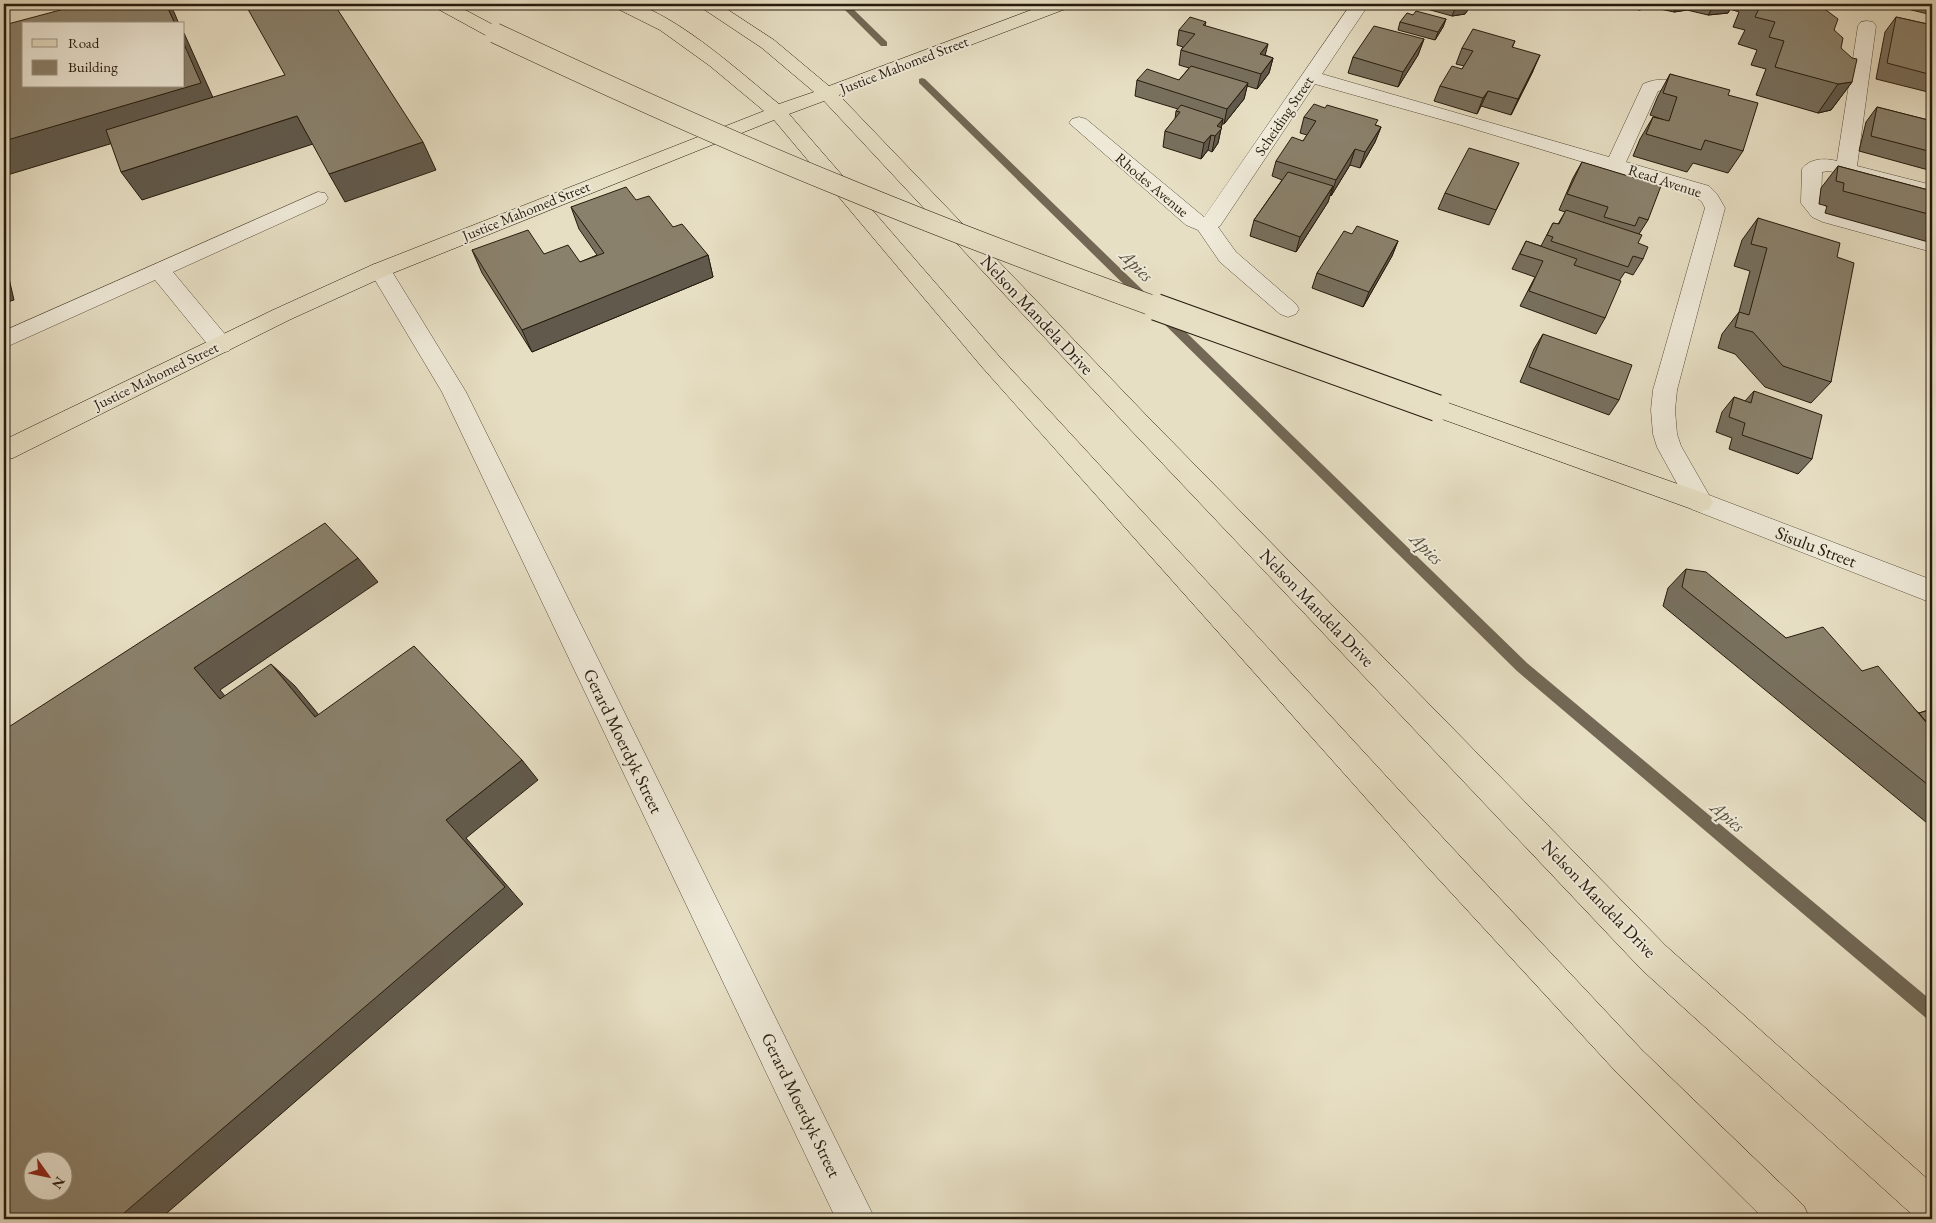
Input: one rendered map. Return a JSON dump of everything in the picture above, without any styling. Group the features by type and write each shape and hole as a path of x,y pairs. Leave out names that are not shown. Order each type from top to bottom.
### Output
{"main road":[{"path":"442,4 495,33 640,101 841,186 1002,249 1700,502"},
{"path":"622,4 666,26 716,62 776,112 990,360 1426,843 1630,1062 1791,1219"},
{"name":"Nelson Mandela Drive","path":"708,4 761,39 804,72 828,94 1164,449 1654,958 1932,1208"},
{"name":"Justice Mahomed Street","path":"4,451 380,270 776,112 828,94 1062,4"}],"street":[{"name":"Scheiding Street","path":"1205,225 1212,220 1360,4"},
{"path":"1846,169 1866,26"},
{"name":"Read Avenue","path":"1311,77 1702,191 1710,198 1714,208 1665,390 1663,410 1665,434 1669,447 1700,502"},
{"path":"1615,165 1650,88 1655,84 1666,85 1720,100"},
{"name":"Rhodes Avenue","path":"1080,123 1193,220 1205,225 1228,256 1288,309"},
{"path":"1932,191 1829,165 1817,166 1812,169 1812,203 1819,212 1830,217 1932,246"},
{"path":"4,340 318,198"},
{"name":"Gerard Moerdyk Street","path":"380,270 401,308 434,355 454,392 856,1219"},
{"path":"159,271 186,300 221,345"},
{"name":"Sisulu Street","path":"1700,502 1932,592"}],"building":[{"path":"83,4 166,4 174,22 22,22 22,88 184,88 4,141 4,25"},
{"path":"245,4 334,4 423,142 329,174 297,116 121,172 106,130 285,75"},
{"path":"1761,4 1824,4 1822,7 1838,19 1834,30 1843,38 1841,48 1852,58 1857,59 1852,82 1838,84 1775,67 1784,41 1769,37 1775,22 1755,17"},
{"path":"1416,11 1446,19 1438,32 1400,22 1407,13 1413,15"},
{"path":"1190,17 1206,22 1203,25 1268,44 1260,54 1273,58 1261,74 1181,50 1195,34 1179,30"},
{"path":"1896,17 1932,25 1932,41 1929,41 1928,48 1932,49 1932,75 1887,63"},
{"path":"1374,26 1424,39 1403,72 1353,57"},
{"path":"1473,29 1515,41 1512,47 1540,55 1518,99 1488,91 1483,98 1440,86 1452,66 1462,69 1473,51 1462,48"},
{"path":"185,46 201,83 185,88"},
{"path":"1191,66 1248,83 1227,109 1137,80 1147,69 1179,80"},
{"path":"1670,74 1730,90 1728,95 1758,103 1743,151 1705,140 1701,150 1646,134 1653,117 1669,121 1677,97 1663,93"},
{"path":"1314,104 1325,108 1327,105 1378,120 1375,125 1381,127 1365,152 1355,149 1336,180 1276,161 1292,137 1303,141 1316,121 1304,117"},
{"path":"1181,105 1223,119 1217,126 1222,128 1215,136 1211,135 1204,143 1165,131 1180,112 1176,111"},
{"path":"1877,107 1932,121 1932,152 1871,136"},
{"path":"1469,148 1519,163 1496,210 1445,193"},
{"path":"1582,162 1661,186 1648,220 1639,217 1635,226 1604,217 1608,207 1567,194"},
{"path":"1838,166 1932,191 1932,215 1843,191 1844,183 1836,181"},
{"path":"1288,172 1333,186 1300,237 1254,220"},
{"path":"626,187 636,200 649,196 673,227 682,224 708,255 522,330 472,250 528,230 544,254 568,245 580,262 604,253 571,207"},
{"path":"1566,210 1642,235 1638,243 1648,247 1643,259 1633,256 1628,267 1551,241 1553,237 1547,235 1553,223 1559,224"},
{"path":"1758,218 1840,243 1837,257 1854,263 1831,382 1783,366 1753,332 1735,327 1739,312 1749,315 1767,248 1751,244"},
{"path":"1357,226 1398,241 1369,292 1317,273 1344,231 1352,234"},
{"path":"1526,241 1577,259 1574,265 1621,281 1605,318 1529,291 1543,261 1520,254"},
{"path":"1543,334 1632,365 1619,400 1529,367"},
{"path":"1754,391 1822,415 1812,459 1742,435 1745,423 1729,417 1734,397 1751,403"},
{"path":"325,523 358,558 194,668 220,699 271,664 315,717 414,646 522,760 446,820 505,887 117,1219 4,1219 4,730"},
{"path":"1686,569 1706,572 1786,638 1823,627 1862,671 1878,666 1932,729 1932,788 1682,587"},
{"path":"1932,709 1932,729 1919,713"}],"waterway":[{"name":"Apies","path":"843,4 884,44"},
{"name":"Apies","path":"922,81 1522,667 1932,1012"}]}
